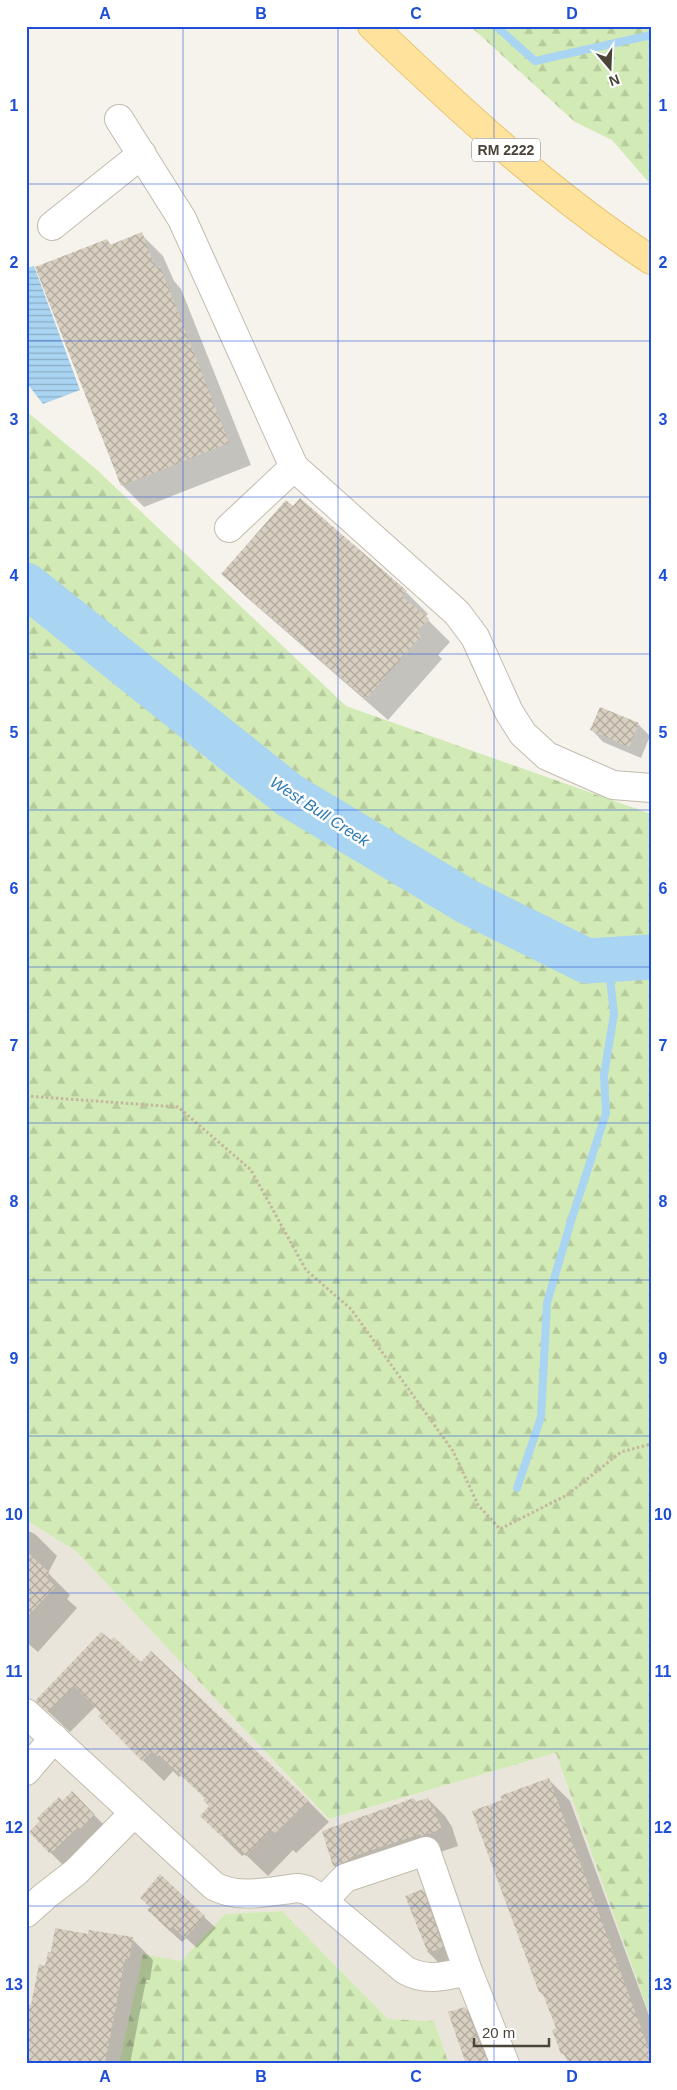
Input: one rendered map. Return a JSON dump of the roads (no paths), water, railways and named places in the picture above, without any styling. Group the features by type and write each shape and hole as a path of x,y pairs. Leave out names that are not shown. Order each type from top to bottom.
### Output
{"main road":[{"name":"RM 2222","path":"372,26 480,127 538,177 590,218 651,260"}],"lane":[{"path":"119,119 182,219 294,467 457,613 475,637 509,712 523,734 547,756 613,785 651,788"},
{"path":"52,226 142,154"},
{"path":"230,528 294,467"},
{"path":"26,1713 214,1886 234,1894 298,1888 307,1890 323,1901 404,1970 422,1978 436,1978 468,1971"},
{"path":"26,1771 54,1738"},
{"path":"26,1913 76,1872 134,1813"},
{"path":"323,1901 345,1878 426,1851 468,1971 504,2064"}],"water":[{"path":"34,266 80,390 43,404 26,382 26,268"}],"waterway":[{"path":"496,26 535,61 651,35"},
{"name":"West Bull Creek","path":"26,585 289,795 466,901 587,961 651,957"},
{"path":"517,1488 541,1417 547,1303 606,1113 604,1075 614,1014 608,960"}]}
